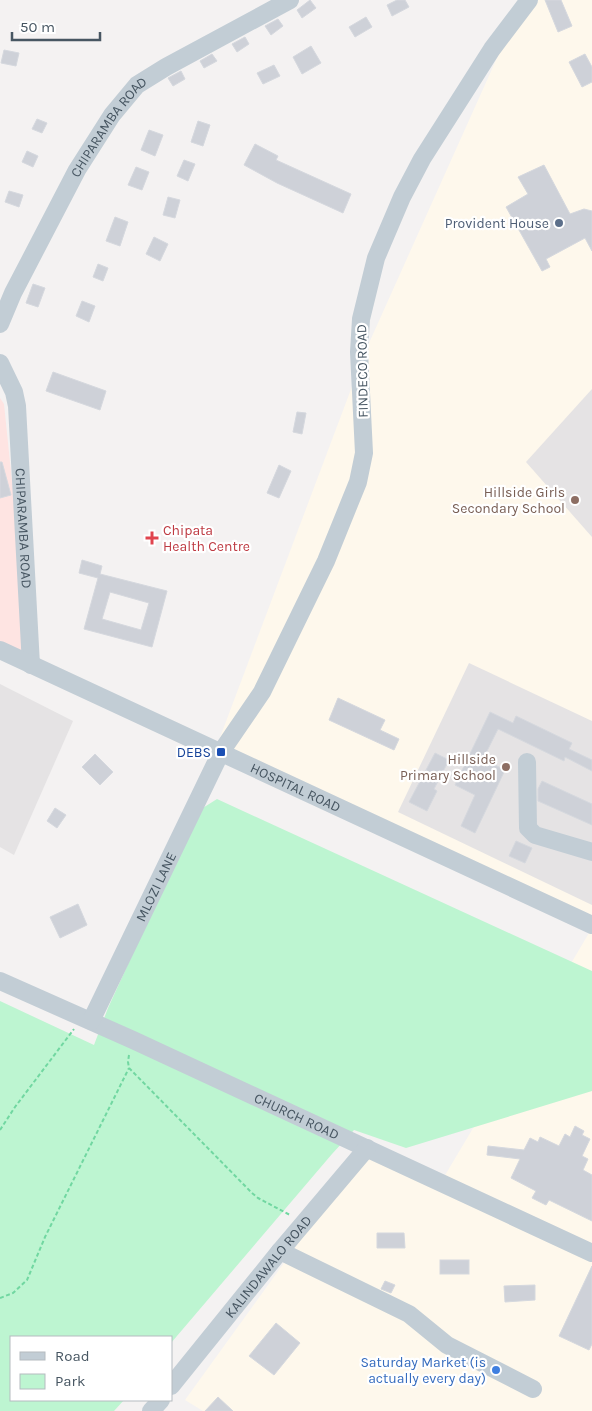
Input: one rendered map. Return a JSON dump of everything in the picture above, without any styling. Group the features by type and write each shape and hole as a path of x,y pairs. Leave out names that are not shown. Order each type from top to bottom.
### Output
{"street":[{"name":"CHIPARAMBA ROAD","path":"0,324 12,293 77,170 112,115 138,85 166,66 290,0"},
{"name":"FINDECO ROAD","path":"221,752 262,692 326,561 358,482 364,453 359,352 361,319 376,258 402,197 422,159 492,49 529,0"},
{"name":"CHIPARAMBA ROAD","path":"0,364 14,392 17,406 31,665"},
{"name":"HOSPITAL ROAD","path":"0,650 592,925"},
{"name":"MLOZI LANE","path":"87,1020 221,752"},
{"path":"527,762 528,828 535,835 592,852"},
{"name":"CHURCH ROAD","path":"0,981 133,1040 592,1253"},
{"name":"KALINDAWALO ROAD","path":"172,1385 280,1251 367,1148"},
{"path":"280,1251 409,1314 447,1345 534,1389"},
{"path":"151,1411 159,1401"}],"path":[{"path":"0,1130 15,1107 87,1020"},
{"path":"133,1040 128,1062 129,1068 258,1198 304,1223"},
{"path":"0,1298 13,1293 26,1280 45,1237 129,1068"}],"shaded area":[{"path":"523,0 592,0 592,925 216,748 365,352"},
{"name":"Hillside Girls Secondary School","path":"592,389 592,537 526,462"},
{"path":"0,398 4,404 31,665 0,650"},
{"name":"Hillside Primary School","path":"469,663 592,721 592,905 398,812"},
{"path":"0,684 73,721 14,855 0,847"},
{"path":"592,928 592,1411 203,1411 185,1400 367,1148 441,1182"}],"green space":[{"path":"217,799 592,971 592,1091 406,1148 354,1130 172,1342 172,1336 10,1336 10,1401 123,1401 114,1411 0,1411 0,1001 94,1045 108,1008 198,811"}],"building":[{"path":"310,0 316,8 302,18 297,10"},
{"path":"397,0 405,0 409,7 392,16 387,5"},
{"path":"545,0 561,0 572,26 558,32"},
{"path":"366,17 372,27 355,37 349,27"},
{"path":"278,19 283,26 271,35 265,26"},
{"path":"245,37 249,44 237,52 232,44"},
{"path":"311,46 321,63 302,74 293,57"},
{"path":"4,50 19,53 16,66 1,63"},
{"path":"212,54 217,61 204,68 200,61"},
{"path":"585,54 592,67 592,82 582,87 569,62"},
{"path":"274,65 280,76 263,84 257,73"},
{"path":"181,71 185,79 173,86 168,78"},
{"path":"37,119 47,123 42,133 32,129"},
{"path":"198,121 210,125 203,146 191,142"},
{"path":"149,130 163,135 155,156 141,150"},
{"path":"255,144 278,156 276,160 351,194 343,213 277,183 244,165"},
{"path":"27,151 38,156 33,167 22,162"},
{"path":"184,160 195,164 188,181 177,176"},
{"path":"544,165 570,214 584,209 592,211 592,251 585,238 546,259 550,267 542,271 506,207 528,194 518,177"},
{"path":"136,167 149,172 142,190 128,185"},
{"path":"9,191 23,195 19,207 5,202"},
{"path":"168,197 180,200 175,218 163,215"},
{"path":"115,217 128,222 120,246 106,241"},
{"path":"154,237 168,244 160,261 146,254"},
{"path":"98,264 108,268 103,281 93,277"},
{"path":"33,284 45,288 38,307 26,303"},
{"path":"82,301 95,306 89,322 76,316"},
{"path":"53,372 106,391 100,410 46,391"},
{"path":"297,412 306,413 302,434 293,432"},
{"path":"0,462 2,462 11,495 0,498"},
{"path":"279,465 291,471 279,498 267,493"},
{"path":"82,560 102,566 100,574 167,591 152,647 84,629 98,578 79,573","holes":["110,592 149,603 141,630 102,619"]},
{"path":"338,698 385,720 380,730 399,739 394,750 329,720"},
{"path":"490,712 513,723 516,716 572,743 569,749 592,760 592,771 565,757 564,761 498,729 483,759 505,770 475,833 461,826 475,795 455,785"},
{"path":"435,753 449,760 434,789 437,791 427,811 409,802"},
{"path":"95,754 113,772 100,785 82,767"},
{"path":"542,781 592,804 592,825 538,801 538,789"},
{"path":"55,808 66,815 57,828 47,821"},
{"path":"516,841 532,848 525,863 509,856"},
{"path":"78,904 87,925 60,938 50,917"},
{"path":"575,1126 584,1131 582,1135 590,1139 582,1156 588,1159 583,1170 592,1175 592,1221 549,1200 546,1205 532,1198 536,1191 511,1178 520,1159 487,1155 488,1146 524,1150 530,1138 538,1142 540,1137 559,1146 565,1134 570,1137"},
{"path":"377,1233 404,1233 405,1248 377,1248"},
{"path":"440,1260 469,1260 469,1274 440,1274"},
{"path":"592,1266 592,1344 589,1350 559,1336"},
{"path":"385,1281 395,1285 391,1293 381,1289"},
{"path":"535,1285 535,1300 505,1302 504,1286"},
{"path":"276,1323 300,1343 274,1375 249,1356"},
{"path":"218,1397 233,1411 205,1411"}],"place":[{"name":"Provident House","path":"559,223"},
{"name":"Hillside Girls Secondary School","path":"575,500"},
{"name":"Chipata Health Centre","path":"152,538"},
{"name":"DEBS","path":"221,752"},
{"name":"Hillside Primary School","path":"506,767"},
{"name":"Saturday Market (is actually every day)","path":"496,1370"}]}
